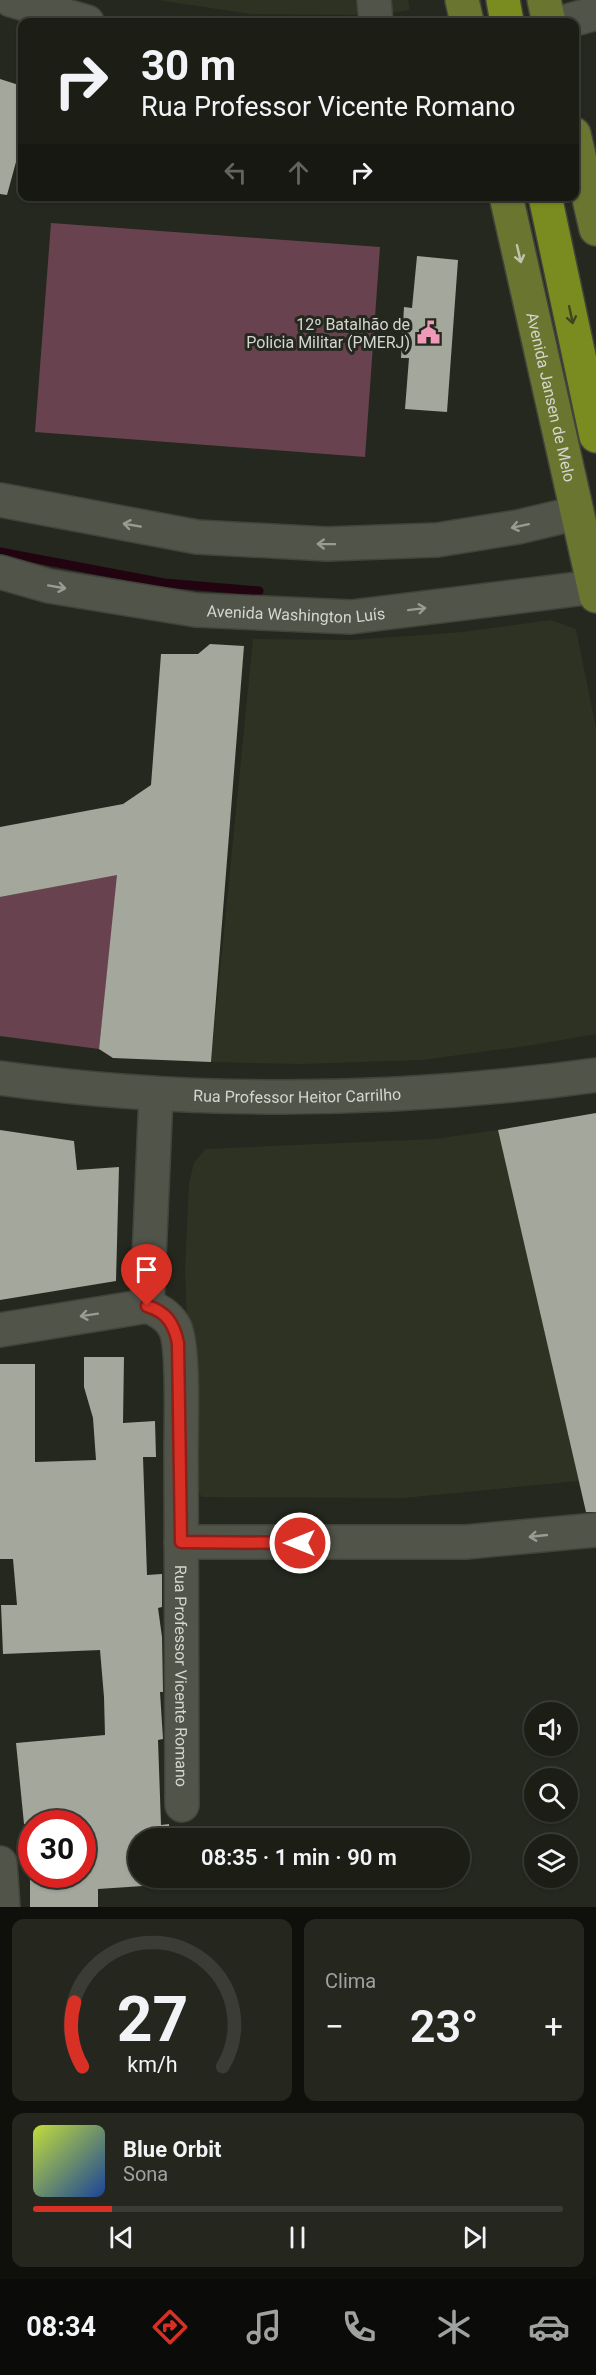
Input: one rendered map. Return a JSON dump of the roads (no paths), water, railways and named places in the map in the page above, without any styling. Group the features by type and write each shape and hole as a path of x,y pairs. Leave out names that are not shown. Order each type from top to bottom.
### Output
{"highway":[{"path":"503,0 506,18"},
{"path":"546,201 593,422"}],"main road":[{"path":"462,0 466,18"},
{"path":"544,0 548,18"},
{"path":"579,156 596,229"},
{"name":"Avenida Jansen de Melo","path":"507,201 594,591"}],"street":[{"path":"12,0 73,18"},
{"path":"374,0 376,18"},
{"path":"578,18 596,13"},
{"path":"0,500 197,537 327,544 437,540 518,527 577,513"},
{"name":"Avenida Washington Luís","path":"0,573 49,586 196,610 351,617 594,591"},
{"name":"Rua Professor Heitor Carrilho","path":"0,1078 156,1095 333,1096 514,1086 596,1075"},
{"path":"0,1330 147,1306 156,1095"},
{"name":"Rua Professor Vicente Romano","path":"147,1306 158,1309 168,1318 175,1328 178,1343 182,1806"},
{"path":"181,1542 466,1542 596,1530"},
{"path":"0,1863 3,1907"}],"waterway":[{"path":"0,552 164,583 259,591"}],"place":[{"name":"12º Batalhão de Policia Militar (PMERJ)","path":"428,333"}]}
